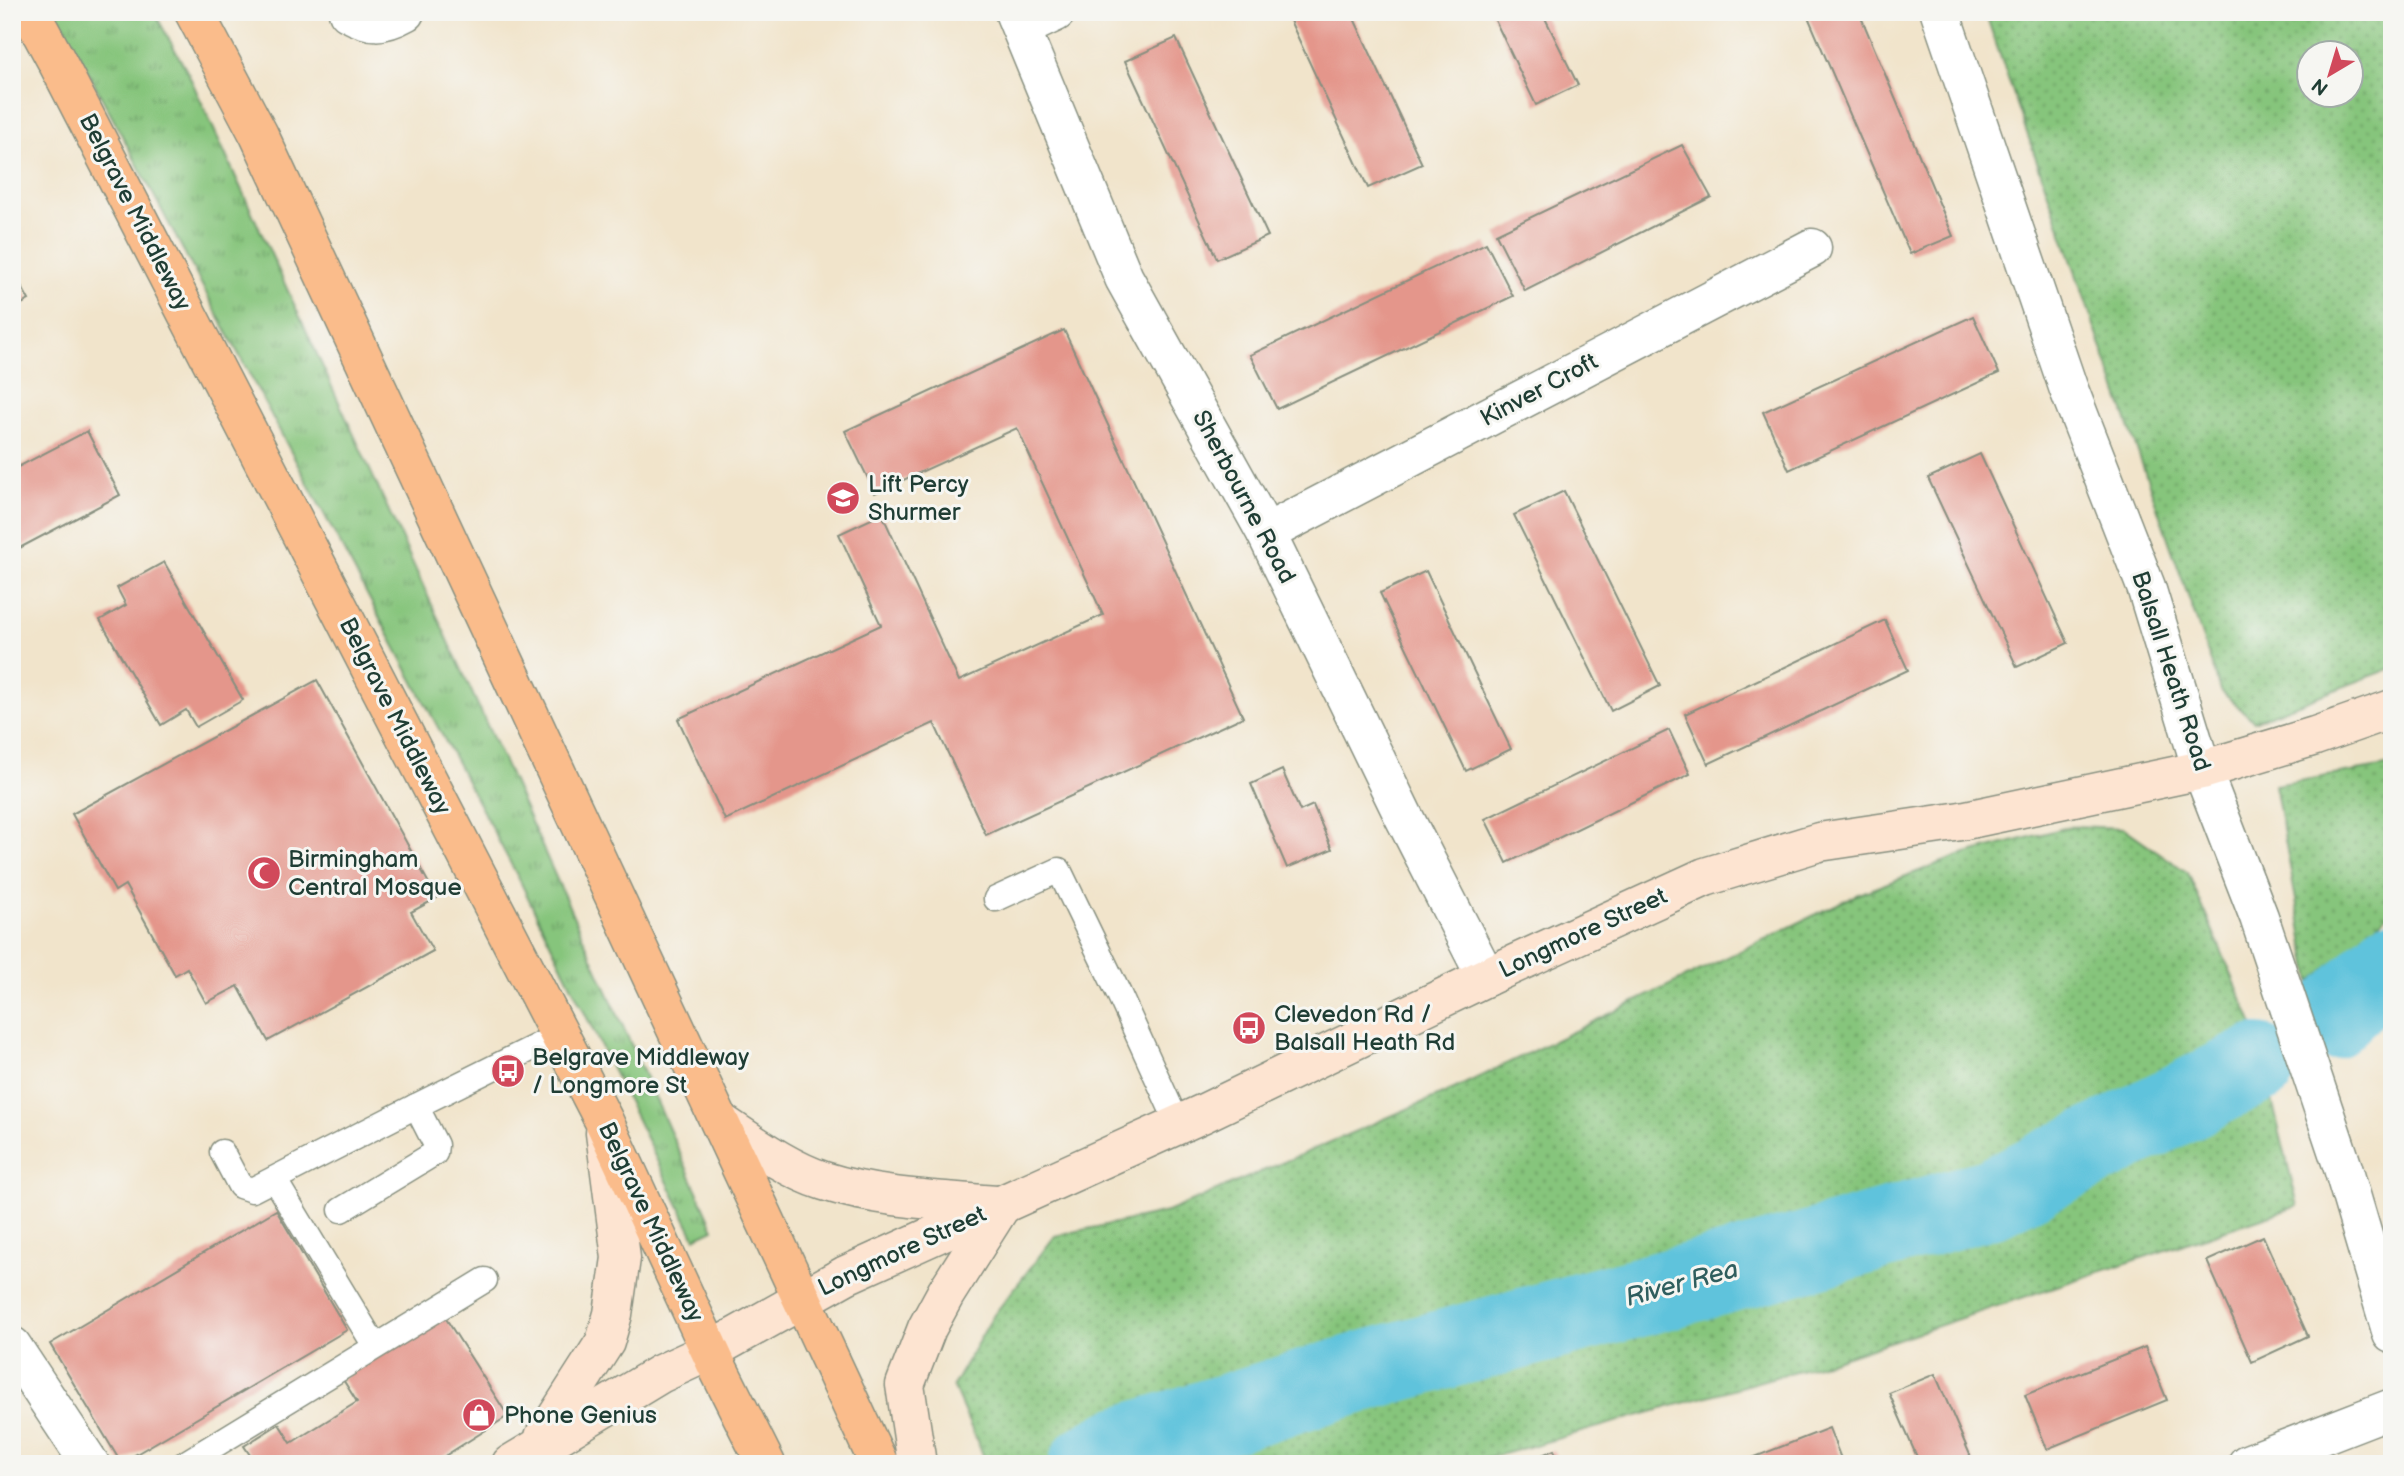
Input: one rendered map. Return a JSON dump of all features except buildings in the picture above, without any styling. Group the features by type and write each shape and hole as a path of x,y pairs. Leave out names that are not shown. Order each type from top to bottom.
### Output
{"highway":[{"name":"Belgrave Middleway","path":"30,12 603,1119 710,1351 766,1464"},
{"path":"194,12 259,135 879,1464"}],"street":[{"path":"348,12 367,23 395,18 405,12"},
{"path":"1018,20 1056,12"},
{"name":"Balsall Heath Road","path":"1940,12 2068,387 2146,587 2202,770 2259,917 2343,1168 2392,1334"},
{"name":"Sherbourne Road","path":"1018,20 1124,278 1265,533 1404,817 1486,977"},
{"name":"Kinver Croft","path":"1265,533 1812,248"},
{"name":"Longmore Street","path":"525,1454 660,1374 710,1351 803,1298 933,1234 1178,1125 1486,977 1705,877 1819,842 1961,821 2202,770 2315,736 2392,709"},
{"path":"525,1454 606,1342 613,1314 621,1258 603,1119"},
{"name":"Longmore Street","path":"720,1122 774,1156 822,1181 887,1197 1001,1206"},
{"name":"Longmore Street","path":"916,1464 905,1385 927,1328 1001,1206"},
{"path":"12,1346 90,1464"},
{"path":"2247,1464 2392,1408"}],"lane":[{"path":"996,899 1059,870 1178,1125"},
{"path":"222,1152 240,1186 252,1190 559,1035"},
{"path":"341,1210 435,1153 436,1144 416,1106"},
{"path":"274,1179 375,1346"},
{"path":"184,1464 485,1280"}],"green space":[{"path":"56,12 154,12 189,75 514,784 714,1229 695,1238 519,879"},
{"path":"1985,12 2392,12 2392,668 2254,721 2221,691"},
{"path":"2392,765 2392,911 2311,982 2275,785"},
{"path":"2072,826 2124,828 2188,873 2254,1027 2298,1206 1835,1360 1468,1464 987,1464 953,1386 993,1316 1055,1236 1167,1212 1454,1089 1856,895 1959,856"}],"waterway":[{"name":"River Rea","path":"2329,1020 2392,961"},
{"name":"River Rea","path":"1089,1464 1119,1447 1372,1369 1805,1252 1992,1198 2258,1064"}],"place":[{"name":"Lift Percy Shurmer","path":"843,498"},
{"name":"Birmingham Central Mosque","path":"264,873"},
{"name":"Clevedon Rd / Balsall Heath Rd","path":"1249,1028"},
{"name":"Belgrave Middleway / Longmore St","path":"508,1071"},
{"name":"Phone Genius","path":"479,1415"}]}
